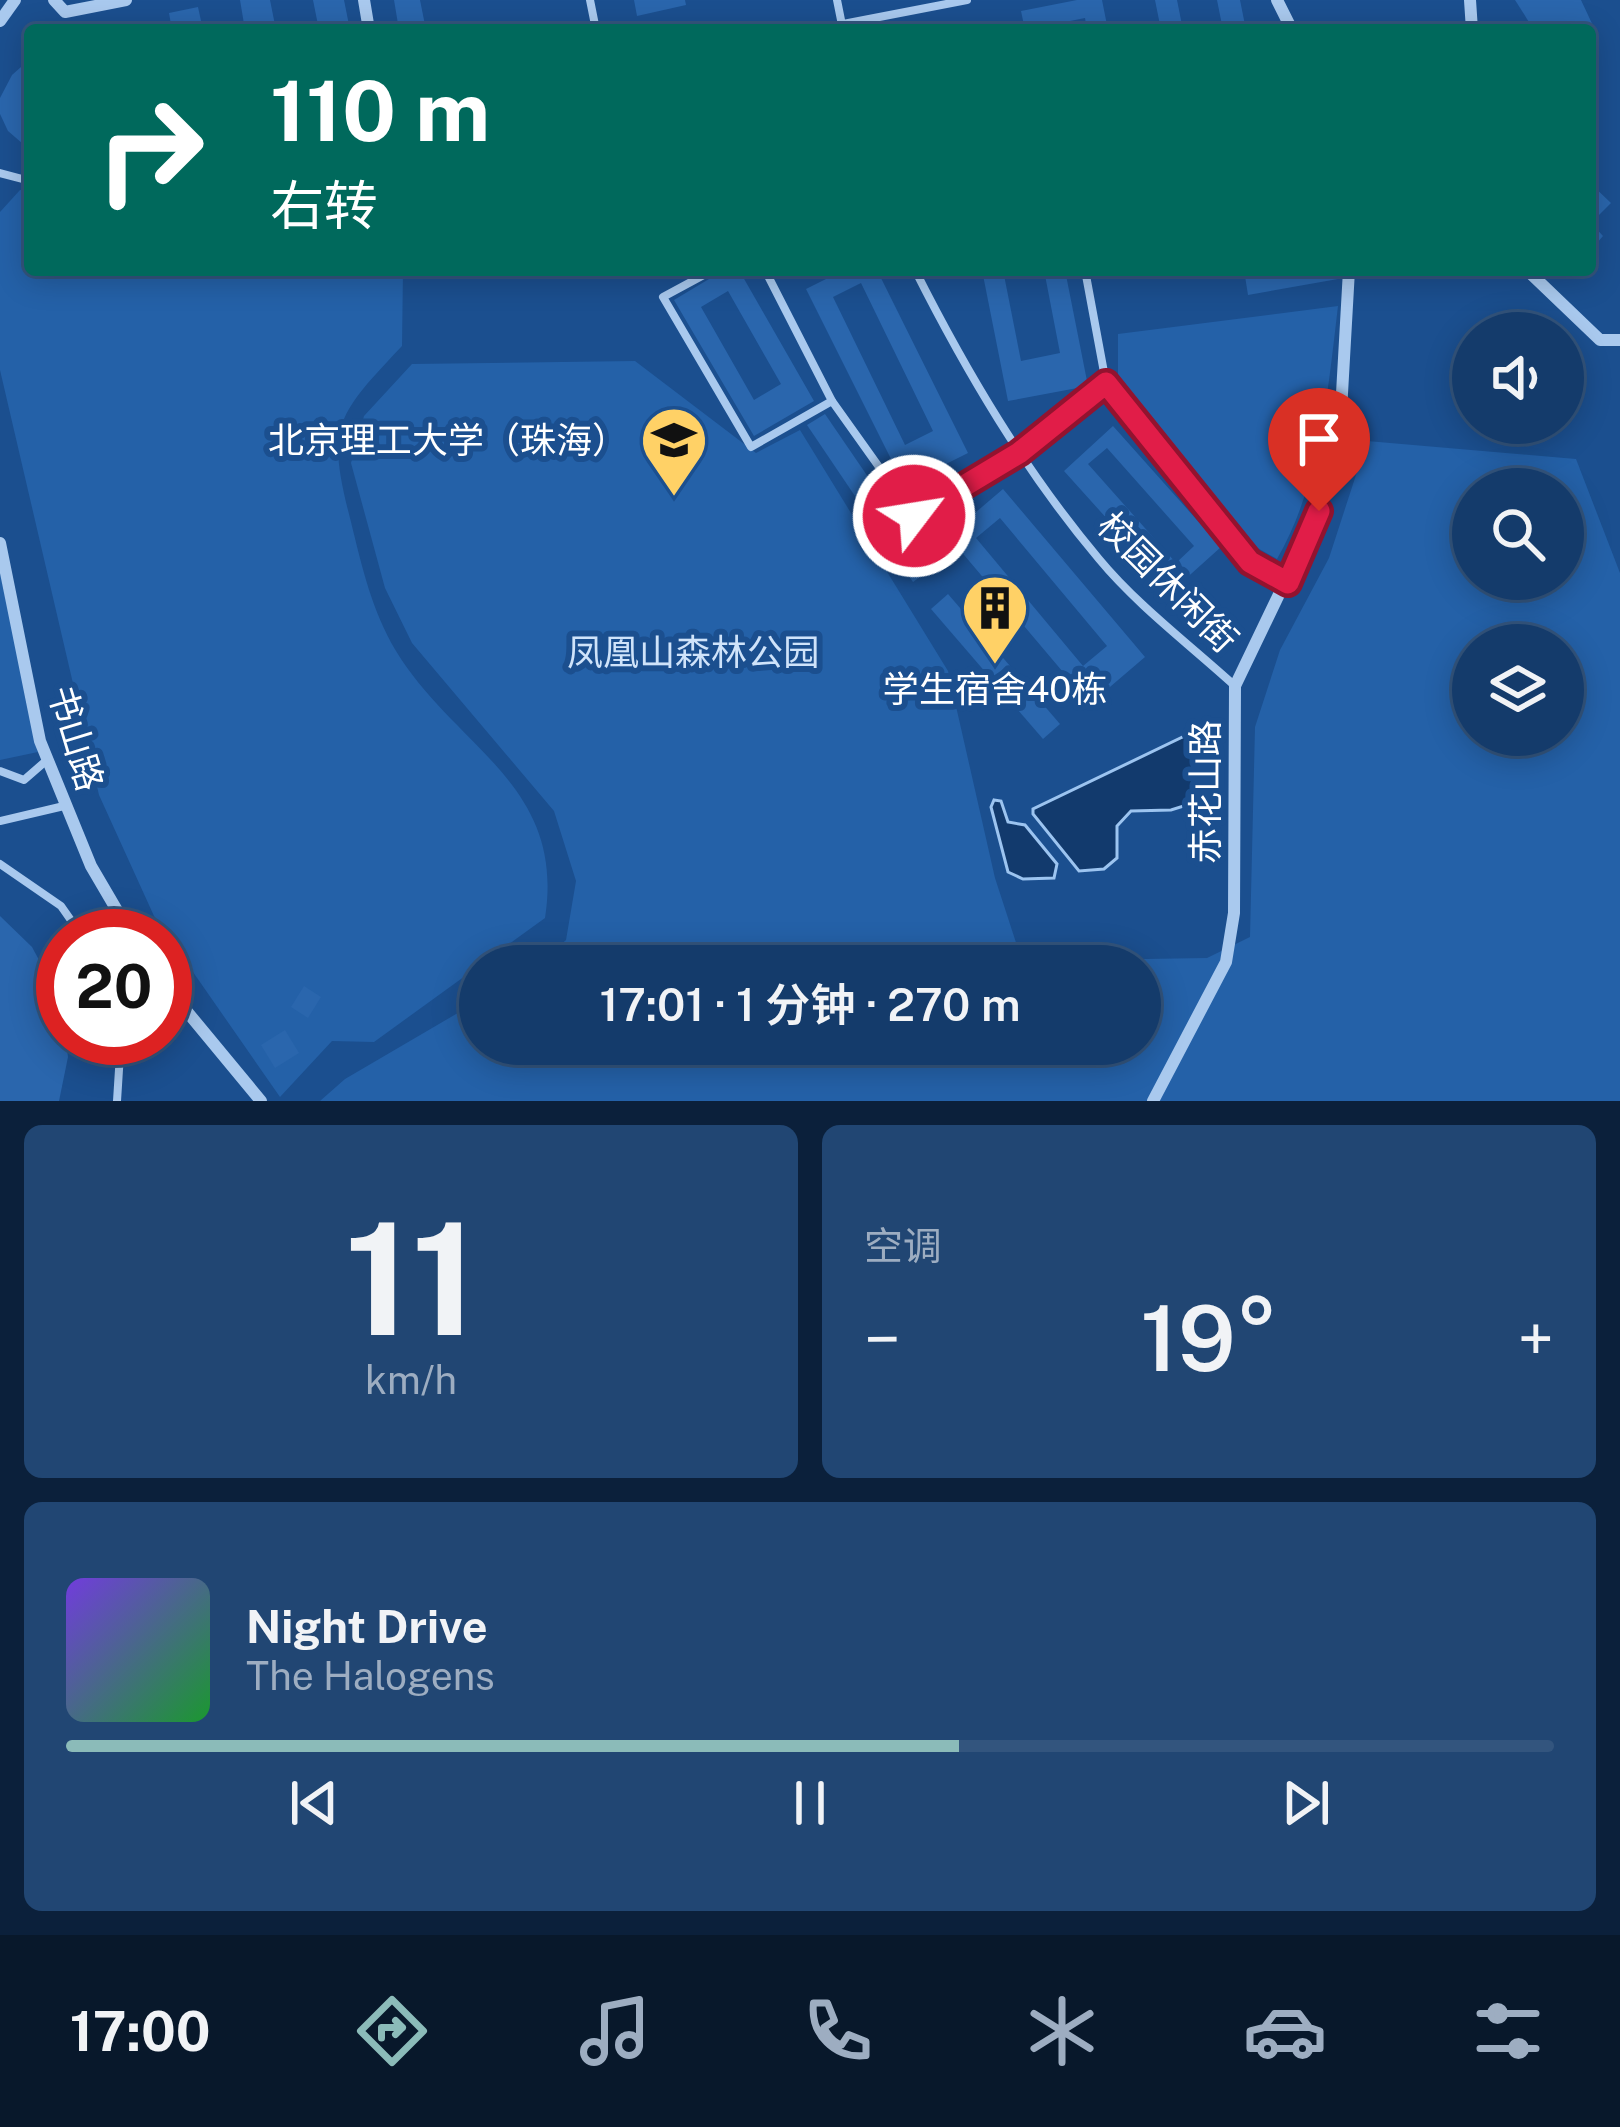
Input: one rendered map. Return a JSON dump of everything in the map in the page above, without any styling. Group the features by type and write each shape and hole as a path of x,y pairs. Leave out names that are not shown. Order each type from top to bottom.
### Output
{"street":[{"path":"0,21 15,0"},
{"path":"54,0 65,12 126,0"},
{"name":"赤花山路","path":"1153,1101 1226,962 1234,913 1234,686 1319,511 1341,411 1349,276"},
{"path":"1533,276 1600,340 1620,340"},
{"name":"书山路","path":"0,542 47,760 64,806 118,909"},
{"path":"192,1023 261,1101"}],"lane":[{"path":"856,24 967,0"},
{"path":"702,276 663,297 752,447 832,401"},
{"path":"768,276 832,401 914,516 1019,453 1106,383"},
{"name":"校园休闲街","path":"918,276 956,352 1019,453 1101,563 1234,686"},
{"path":"1085,276 1106,383 1250,562 1288,583"},
{"path":"0,771 24,780 47,760"},
{"path":"0,821 64,806"},
{"path":"0,864 63,909"},
{"path":"117,1101 119,1065"}],"green space":[{"path":"20,190 24,190 24,276 403,276 402,346 362,390 342,425 338,443 343,490 369,588 396,651 420,685 523,800 539,833 547,872 545,918 508,945 459,945 459,980 374,1042 332,1041 280,1097 192,971 192,909 151,909 99,795 0,370 0,212"},
{"path":"1338,306 1313,469 1277,559 1247,542 1118,380 1118,334"},
{"name":"凤凰山森林公园","path":"635,361 756,453 800,430 948,671 995,878 1017,945 560,945 566,940 576,881 554,811 412,643 385,588 351,463 364,416 412,364"},
{"name":"凤凰山森林公园","path":"1367,441 1576,459 1579,468 1452,468 1452,600 1584,600 1584,480 1620,573 1620,1101 320,1101 345,1079 459,1012 459,1065 1161,1065 1161,959 1207,958 1250,937 1255,727 1280,650 1329,558"},
{"path":"0,572 38,752 0,760"}],"shaded area":[{"path":"1195,731 1201,745 1203,800 1171,810 1131,811 1117,826 1117,858 1104,869 1079,871 1033,814 1033,809"},
{"path":"994,800 1001,801 1008,822 1025,825 1057,864 1054,878 1023,879 1008,872 991,807"}],"building":[{"path":"240,0 270,0 275,24 244,24"},
{"path":"313,0 344,0 349,24 318,24"},
{"path":"394,0 420,0 425,24 398,24"},
{"path":"634,0 685,0 686,5 637,16"},
{"path":"1102,0 1107,24 1086,24 1085,18 1024,24 1021,11"},
{"path":"1155,0 1177,0 1182,24 1160,24"},
{"path":"1217,0 1240,0 1245,24 1222,24"},
{"path":"1515,0 1581,0 1592,24 1530,24"},
{"path":"198,7 202,24 171,24 169,13"},
{"path":"24,64 24,145 8,131 0,114 0,98"},
{"path":"1596,189 1611,203 1596,218"},
{"path":"714,276 742,276 814,401 754,436 674,300","holes":["728,291 781,384 754,400 701,307"]},
{"path":"832,276 880,276 968,453 904,485 806,289","holes":["861,283 933,431 905,445 833,297"]},
{"path":"983,276 1004,276 1021,361 1060,353 1045,276 1066,276 1088,386 1008,401"},
{"path":"1245,276 1338,276 1338,279 1248,295"},
{"path":"825,414 931,569 913,582 807,425"},
{"path":"1113,426 1221,547 1172,591 1064,471","holes":["1107,448 1194,546 1176,563 1088,464"]},
{"path":"1003,489 1145,657 1090,704 948,536","holes":["1000,518 1107,646 1083,666 976,538"]},
{"name":"学生宿舍40栋","path":"948,594 1060,724 1043,739 931,609"},
{"path":"0,916 36,954 36,1065 66,1065 59,1101 0,1101"},
{"path":"304,986 321,997 308,1018 291,1007"},
{"path":"285,1030 299,1053 275,1068 261,1045"}],"place":[{"name":"北京理工大学（珠海）","path":"674,499"},
{"name":"学生宿舍40栋","path":"995,667"}],"route":[{"path":"914,516 1019,453 1106,383 1250,562 1288,583 1319,511"}]}
